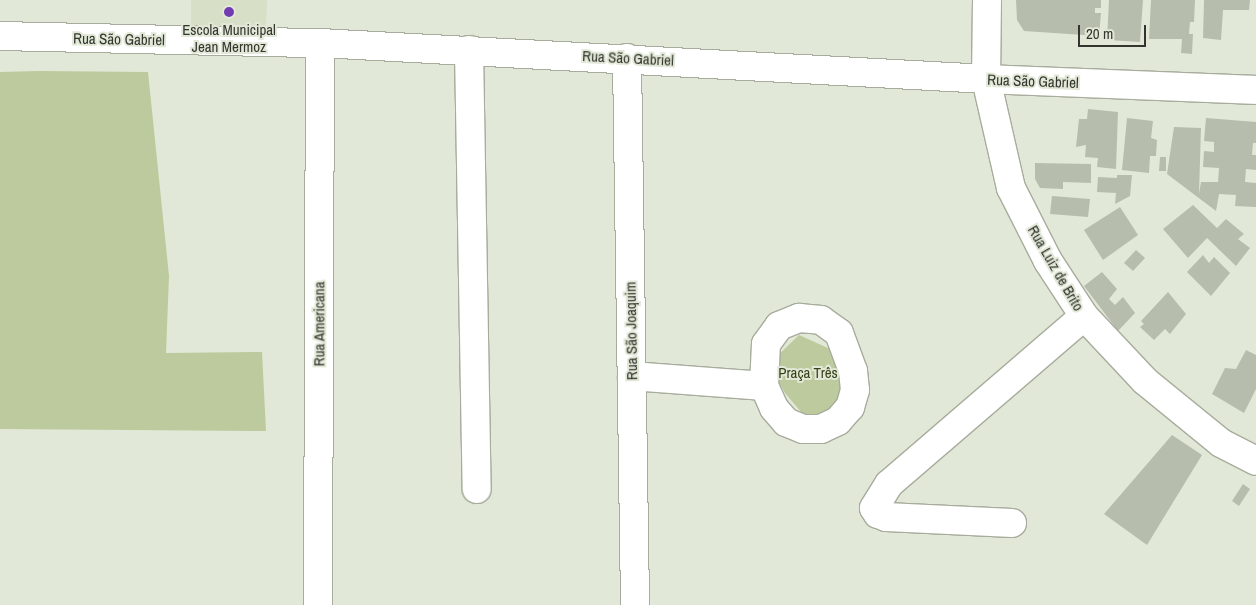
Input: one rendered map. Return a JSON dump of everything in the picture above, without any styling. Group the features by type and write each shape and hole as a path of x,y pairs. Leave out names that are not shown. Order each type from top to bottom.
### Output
{"street":[{"name":"Rua Luiz de Brito","path":"987,0 986,79 1012,188 1048,261 1084,316 1144,381 1221,443 1256,462"},
{"name":"Rua São Gabriel","path":"0,36 320,43 627,58 986,79 1256,90"},
{"name":"Rua Americana","path":"318,605 320,43"},
{"path":"469,50 477,489"},
{"name":"Rua São Joaquim","path":"627,58 635,605"},
{"path":"1012,523 886,517 878,514 874,508 889,484 1084,316"},
{"path":"632,376 764,386"}],"shaded area":[{"name":"Escola Municipal Jean Mermoz","path":"191,0 267,0 266,28 191,25"}],"green space":[{"path":"0,72 148,72 169,276 166,353 262,352 266,431 0,429"},
{"name":"Praça Três","path":"799,335 830,349 850,391 837,409 807,419 785,393 769,364"}],"building":[{"path":"1016,0 1101,0 1101,8 1095,8 1095,13 1101,13 1099,36 1024,31 1017,20"},
{"path":"1109,0 1143,0 1140,42 1107,40"},
{"path":"1151,0 1195,0 1194,22 1190,22 1189,34 1193,34 1192,54 1181,53 1182,39 1149,39"},
{"path":"1204,0 1250,0 1249,10 1223,10 1221,40 1203,38"},
{"path":"1088,109 1118,112 1116,169 1097,167 1098,158 1085,157 1086,145 1076,147 1079,119 1087,119"},
{"path":"1127,118 1153,121 1151,138 1157,140 1156,156 1150,156 1149,173 1122,170"},
{"path":"1206,118 1256,122 1256,143 1253,143 1252,155 1256,155 1256,170 1246,169 1245,182 1256,183 1256,207 1235,206 1236,195 1219,194 1216,211 1167,174 1174,127 1201,128 1199,194 1201,182 1218,182 1219,168 1203,167 1204,151 1214,152 1214,142 1204,141"},
{"path":"1160,157 1166,157 1166,171 1159,171"},
{"path":"1035,163 1091,164 1091,183 1063,182 1063,189 1040,188 1035,179"},
{"path":"1117,175 1132,175 1130,196 1115,204 1116,193 1097,192 1098,177 1117,178"},
{"path":"1052,196 1090,199 1088,217 1050,214"},
{"path":"1193,205 1217,228 1226,219 1244,234 1238,239 1250,248 1236,266 1207,238 1188,258 1163,229"},
{"path":"1120,207 1138,235 1103,260 1084,230"},
{"path":"1136,250 1145,258 1133,271 1124,263"},
{"path":"1203,255 1209,263 1214,257 1230,273 1211,296 1187,272"},
{"path":"1102,272 1117,289 1109,299 1115,305 1123,297 1135,313 1118,331 1084,286"},
{"path":"1168,292 1186,314 1170,334 1165,329 1154,340 1140,327 1144,324 1141,321"},
{"path":"1246,350 1256,355 1256,389 1244,413 1212,394 1225,368 1236,369"},
{"path":"1172,435 1202,455 1147,545 1104,514"},
{"path":"1243,484 1250,489 1239,506 1232,501"}],"place":[{"name":"Escola Municipal Jean Mermoz","path":"229,12"}]}
